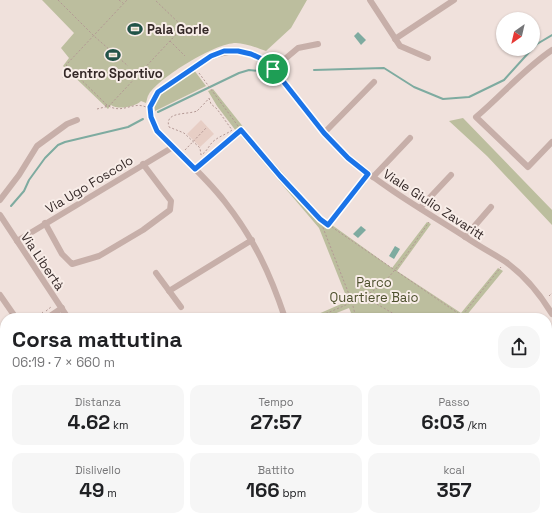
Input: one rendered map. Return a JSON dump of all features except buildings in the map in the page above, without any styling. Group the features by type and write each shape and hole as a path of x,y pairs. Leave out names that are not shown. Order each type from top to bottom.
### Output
{"street":[{"path":"370,0 400,46 428,58"},
{"path":"395,39 454,0"},
{"path":"273,69 298,48 318,44"},
{"path":"552,50 537,60 509,88 476,117 528,167 552,142"},
{"name":"Viale Giulio Zavaritt","path":"150,107 158,92 211,56 224,51 238,51 251,54 262,59 273,69 324,133 348,158 370,176 506,262 530,284 551,313"},
{"path":"324,133 374,82"},
{"path":"150,107 151,117 157,131 224,200 252,240 274,286 283,313"},
{"path":"0,200 19,175 37,146 67,124 77,120"},
{"path":"370,176 410,138"},
{"name":"Via Ugo Foscolo","path":"16,241 173,147"},
{"path":"45,223 62,254 72,264 100,256 143,230 170,210 171,201 144,164"},
{"path":"420,208 450,175"},
{"path":"465,237 490,207"},
{"name":"Via Libertà","path":"0,215 65,313"},
{"path":"169,291 252,240"},
{"path":"156,273 181,307"},
{"path":"0,295 13,313"},
{"path":"54,313 62,308"}],"path":[{"path":"58,0 94,36 128,66"},
{"path":"119,0 123,4"},
{"path":"63,78 66,65 127,0"},
{"path":"97,109 109,106 183,27 155,0"},
{"path":"170,41 185,56"},
{"path":"66,65 106,105 115,109 141,105 150,107"},
{"path":"133,72 137,76"},
{"path":"199,73 241,130 280,176 320,219 458,313"},
{"path":"209,98 211,104 217,108 232,130 211,143 202,155 200,148 193,142 184,133 169,127 168,119 173,116 189,114 199,110 209,98"},
{"path":"180,154 208,127"},
{"path":"195,169 241,130"},
{"path":"328,225 370,176"},
{"path":"326,313 373,291 394,270 434,216"},
{"path":"320,219 352,302 355,313"},
{"path":"464,313 506,262"},
{"path":"363,296 392,313"}],"green space":[{"path":"42,0 307,0 291,28 266,51 240,43 227,44 202,55 176,70 155,87 147,97 146,103 141,101 135,105 122,108 111,105 108,109 63,66 69,58 61,48 74,33"},
{"path":"194,70 206,86 155,111 154,102 160,94"},
{"name":"Parco Quartiere Baio","path":"213,89 252,138 326,222 361,180 366,183 332,225 392,268 427,222 431,224 397,271 461,313 351,313 349,308 336,313 320,313 348,301 319,228 240,135 203,165 200,162 236,131 217,106 208,91"},
{"path":"463,118 552,210 552,225 487,156 449,121"},
{"name":"Parco Quartiere Baio","path":"498,268 503,271 468,313 461,313"}],"shaded area":[{"path":"201,120 214,134 200,147 187,134"}],"water":[{"path":"358,32 366,40 361,45 354,36"},
{"path":"361,226 366,230 358,238 353,234"},
{"path":"395,246 400,249 394,259 389,256"}],"waterway":[{"path":"540,42 552,35"},
{"path":"314,70 384,68 414,87 443,99 469,97 504,80 526,56"},
{"path":"158,112 239,73 249,70 260,71"},
{"path":"11,206 24,191 29,180 45,158 58,145 128,127 143,119"}],"place":[{"name":"Pala Gorle","path":"135,29"},
{"name":"Centro Sportivo","path":"113,55"}],"route":[{"path":"224,51 238,51 251,54 262,59 273,69 324,133 348,158 368,174 328,225 320,219 280,176 241,130 195,169 157,131 153,123 150,107 158,92 211,56 224,51"}]}
